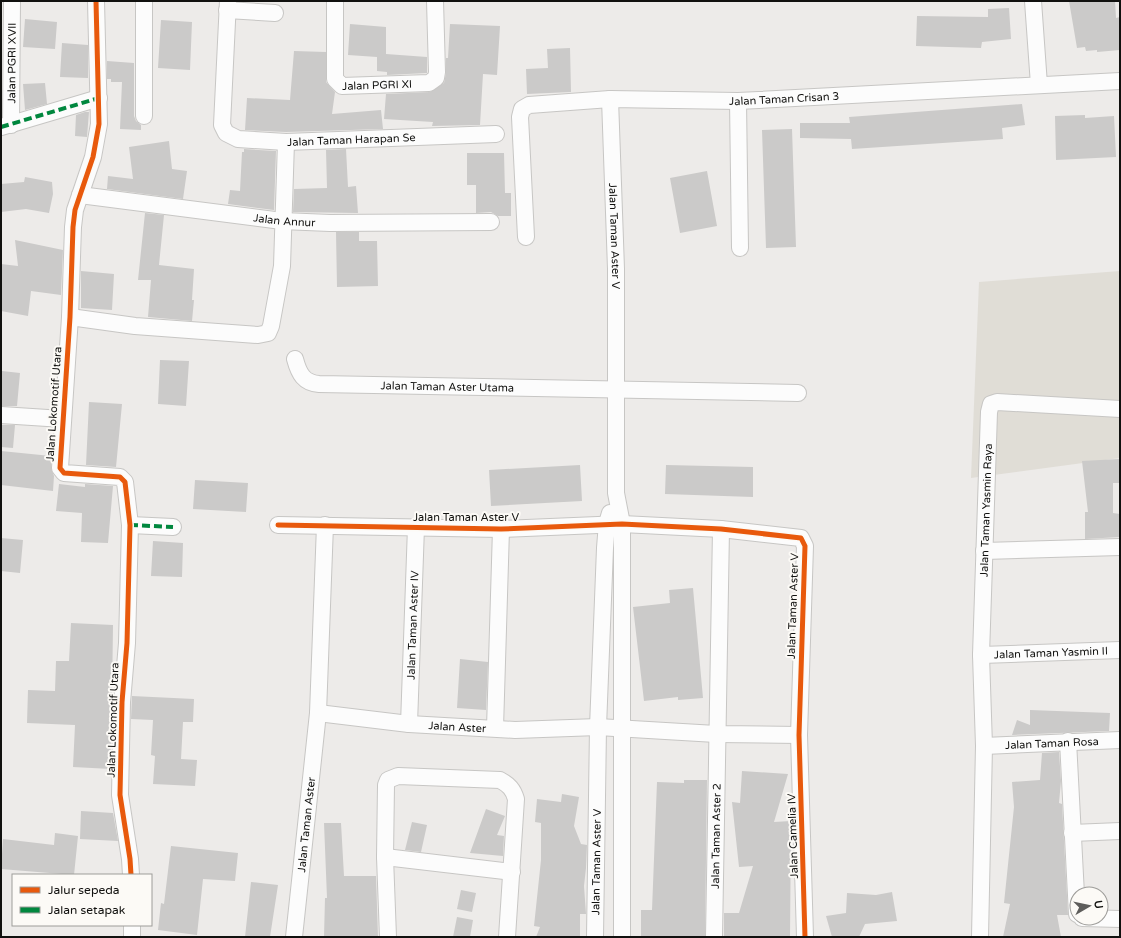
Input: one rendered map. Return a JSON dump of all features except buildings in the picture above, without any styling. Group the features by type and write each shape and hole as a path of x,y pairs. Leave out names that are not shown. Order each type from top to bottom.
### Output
{"street":[{"name":"Jalan PGRI XVII","path":"6,126 12,1"},
{"name":"Jalan Lokomotif Utara","path":"96,1 99,124 94,151 75,210 73,227 70,317 61,471 120,477 124,482 130,525 127,643 122,702 120,795 131,874"},
{"path":"144,1 144,116"},
{"name":"Jalan PGRI XI","path":"335,1 334,73 337,83 342,86 429,83 436,78 435,1"},
{"path":"1033,1 1039,86"},
{"path":"275,13 228,5 222,125 226,133 238,138 286,142"},
{"name":"Jalan Taman Crisan 3","path":"526,237 520,117 522,109 529,105 610,99 738,101 1120,81"},
{"path":"6,126 99,98"},
{"name":"Jalan Taman Aster V","path":"595,937 598,727 616,493 616,270 610,99"},
{"path":"738,101 740,248"},
{"name":"Jalan Taman Harapan Se","path":"70,317 143,326 258,335 268,333 271,326 282,266 282,221 286,142 496,134"},
{"name":"Jalan Annur","path":"80,195 282,221 330,223 491,222"},
{"name":"Jalan Taman Aster Utama","path":"295,359 300,374 310,384 798,392"},
{"name":"Jalan Taman Yasmin Raya","path":"984,746 981,655 989,412 991,404 997,402 1120,409"},
{"path":"1,414 63,419"},
{"name":"Jalan Taman Aster V","path":"278,524 501,529 614,524 721,529 802,538 805,546 800,735"},
{"name":"Jalan Taman Aster V","path":"614,524 621,729 622,937"},
{"path":"130,525 173,527"},
{"path":"318,713 325,525"},
{"name":"Jalan Taman Aster IV","path":"410,724 416,527"},
{"name":"Jalan Taman Aster V","path":"495,728 501,529"},
{"path":"716,734 721,529"},
{"path":"984,551 1120,548"},
{"name":"Jalan Taman Yasmin II","path":"981,655 1120,650"},
{"name":"Jalan Aster","path":"318,713 410,724 515,730 598,727 621,729"},
{"name":"Jalan Taman Aster","path":"294,937 318,713"},
{"path":"621,729 716,734 800,735"},
{"name":"Jalan Taman Aster 2","path":"714,937 716,734"},
{"name":"Jalan Camelia IV","path":"800,735 805,937"},
{"name":"Jalan Taman Rosa","path":"984,746 1068,741 1120,740"},
{"path":"1068,741 1075,886"},
{"path":"980,937 984,746"},
{"path":"388,937 385,857 386,786 388,780 398,776 500,780 509,784 516,799 507,937"},
{"path":"1072,833 1120,831"},
{"path":"385,857 512,872"},
{"path":"1109,919 1120,919"},
{"path":"132,926 132,937"}],"shaded area":[{"path":"1120,271 1120,458 971,478 979,282"}],"marked path":[{"path":"1,127 99,98"},
{"path":"130,525 173,527"}],"cycle path":[{"path":"96,1 99,124 93,157 75,210 73,227 70,317 60,468 64,473 120,477 125,482 130,525 127,643 122,702 120,795 131,874"},
{"path":"278,525 501,529 622,524 721,529 801,538 805,546 799,735 805,937"}]}
